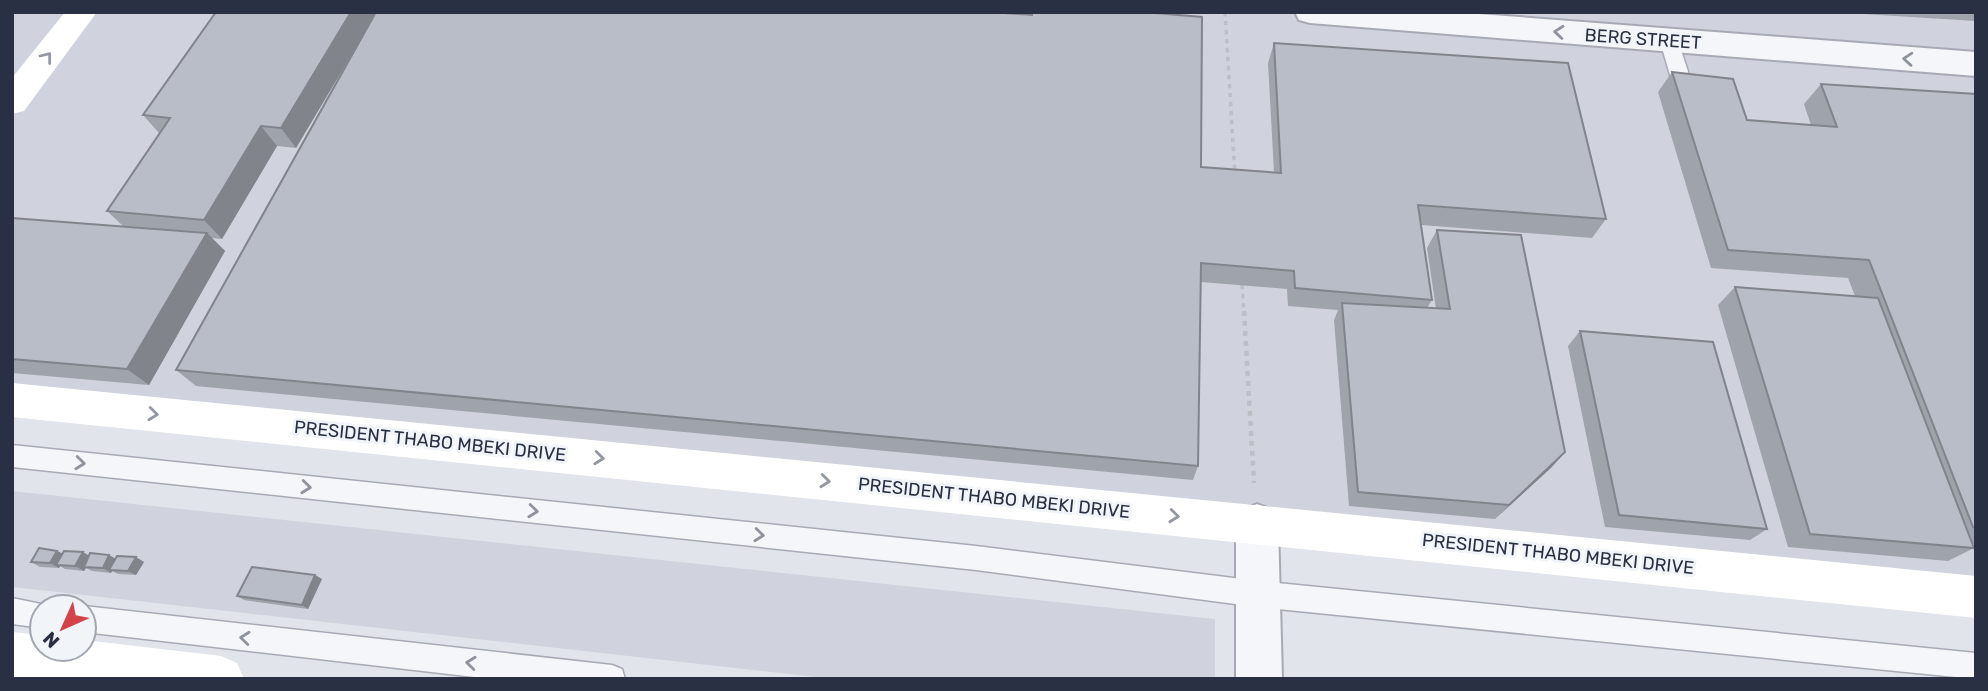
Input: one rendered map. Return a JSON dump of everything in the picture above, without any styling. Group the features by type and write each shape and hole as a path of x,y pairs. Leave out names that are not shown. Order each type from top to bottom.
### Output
{"street":[{"path":"12,102 82,12"},
{"name":"BERG STREET","path":"1310,12 1976,64"},
{"name":"PRESIDENT THABO MBEKI DRIVE","path":"12,400 1976,597"},
{"path":"1257,524 1259,679"},
{"path":"12,654 221,679"}],"lane":[{"path":"1669,41 1694,119"},
{"path":"12,456 976,558 1258,594 1976,666"},
{"path":"98,622 612,679"}],"path":[{"path":"1225,12 1236,188"},
{"path":"1242,285 1257,524"}],"shaded area":[{"path":"12,12 1976,12 1976,578 12,385"},
{"path":"12,491 1215,619 1215,679 834,679 98,597 98,593 66,593 12,587"}],"building":[{"path":"216,12 351,12 281,128 261,126 204,220 107,211 170,118 143,115"},
{"path":"376,12 990,12 1032,15 1033,12 1143,12 1202,17 1201,167 1281,173 1274,43 1568,63 1606,219 1418,205 1432,300 1295,288 1294,271 1201,263 1198,466 176,370"},
{"path":"1672,72 1733,79 1747,120 1837,127 1821,84 1976,94 1976,528 1973,527 1869,260 1728,250"},
{"path":"12,218 207,233 127,369 12,359"},
{"path":"1437,230 1521,235 1565,452 1509,505 1358,492 1342,303 1450,309"},
{"path":"1735,287 1878,298 1974,548 1810,534"},
{"path":"1580,331 1713,342 1767,529 1619,515"},
{"path":"39,548 57,551 50,563 31,562"},
{"path":"64,551 83,552 75,566 56,565"},
{"path":"90,553 109,555 103,568 84,567"},
{"path":"117,556 136,557 128,571 109,570"},
{"path":"252,567 315,575 302,605 237,596"}]}
